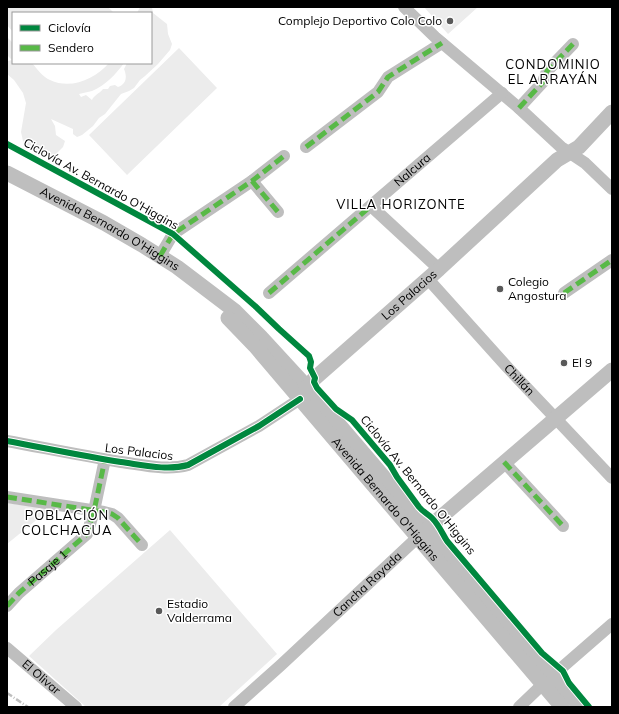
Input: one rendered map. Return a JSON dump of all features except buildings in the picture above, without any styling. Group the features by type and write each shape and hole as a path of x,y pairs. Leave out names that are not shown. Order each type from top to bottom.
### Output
{"main road":[{"name":"Los Palacios","path":"303,393 315,378 434,274 557,160 579,147 612,112"},
{"name":"Avenida Bernardo O'Higgins","path":"7,173 104,223 160,256 193,279 208,292 223,314 303,393 548,680 580,707"},
{"name":"Cancha Rayada","path":"422,533 612,370"},
{"name":"Avenida Bernardo O'Higgins","path":"548,680 562,707"}],"street":[{"path":"404,7 442,43 502,93 561,147 585,163 612,189"},
{"path":"306,147 378,92 388,76 442,43"},
{"path":"519,108 543,82 547,71 573,44"},
{"name":"Nalcura","path":"269,293 502,93"},
{"path":"160,256 173,234 252,180 284,156"},
{"path":"252,180 278,212"},
{"name":"Chillán","path":"371,206 434,274 508,368 612,478"},
{"path":"564,293 612,260"},
{"name":"Los Palacios","path":"7,441 105,459 166,467 182,467 259,426 303,393"},
{"name":"Pasaje 1","path":"7,606 19,593 88,532 105,459"},
{"path":"504,462 563,526"},
{"path":"7,497 112,514 118,518 142,545"},
{"name":"Cancha Rayada","path":"234,707 422,533"},
{"path":"519,707 612,624"},
{"name":"El Olivar","path":"7,648 76,707"}],"shaded area":[{"path":"7,7 108,7 113,12 12,12 12,31 7,25"},
{"path":"140,7 152,7 153,13 167,24 168,34 172,44 170,50 134,88 121,94 105,114 82,135 77,137 73,134 73,129 51,119 55,126 56,135 65,141 63,147 54,156 44,156 28,147 23,141 21,132 26,103 23,93 14,80 7,74 7,60 12,60 12,64 33,64 45,77 58,83 66,84 90,78 108,64 123,64 106,83 92,91 79,94 81,97 86,95 92,100 103,89 108,89 110,86 115,85 118,87 125,82 126,74 124,69 126,64 152,64 152,12 138,12"},
{"name":"Complejo Deportivo Colo Colo","path":"424,7 478,7 448,34"},
{"path":"7,37 12,42 12,60 7,55"},
{"path":"179,48 217,88 127,175 89,135"},
{"path":"7,503 50,509 7,544"},
{"name":"Estadio Valderrama","path":"170,530 277,654 219,707 86,707 29,656 56,630"}],"railway":[{"path":"7,693 28,707"}],"marked path":[{"path":"306,147 378,92 388,77 442,43"},
{"path":"519,108 543,82 547,71 573,44"},
{"path":"160,256 173,234 252,181 284,156"},
{"path":"252,181 278,212"},
{"path":"269,293 371,206"},
{"path":"564,293 612,260"},
{"path":"7,606 19,593 87,534 94,511 105,459"},
{"path":"504,462 563,526"},
{"path":"7,497 112,514 118,518 142,545"}],"cycle path":[{"name":"Ciclovía Av. Bernardo O'Higgins","path":"7,144 173,234 309,356 311,362 310,368 315,378 314,382 317,388 336,409 352,420 390,465 419,507 439,526 447,541 542,653 563,671 569,683 589,707"},
{"path":"7,441 146,466 180,467 188,465 259,426 300,399"}],"place":[{"name":"Complejo Deportivo Colo Colo","path":"450,21"},
{"name":"Colegio Angostura","path":"500,289"},
{"name":"El 9","path":"564,363"},
{"name":"Estadio Valderrama","path":"159,611"}],"district":[{"name":"CONDOMINIO EL ARRAYÁN","path":"553,72"},
{"name":"VILLA HORIZONTE","path":"401,204"},
{"name":"POBLACIÓN COLCHAGUA","path":"67,522"}]}
